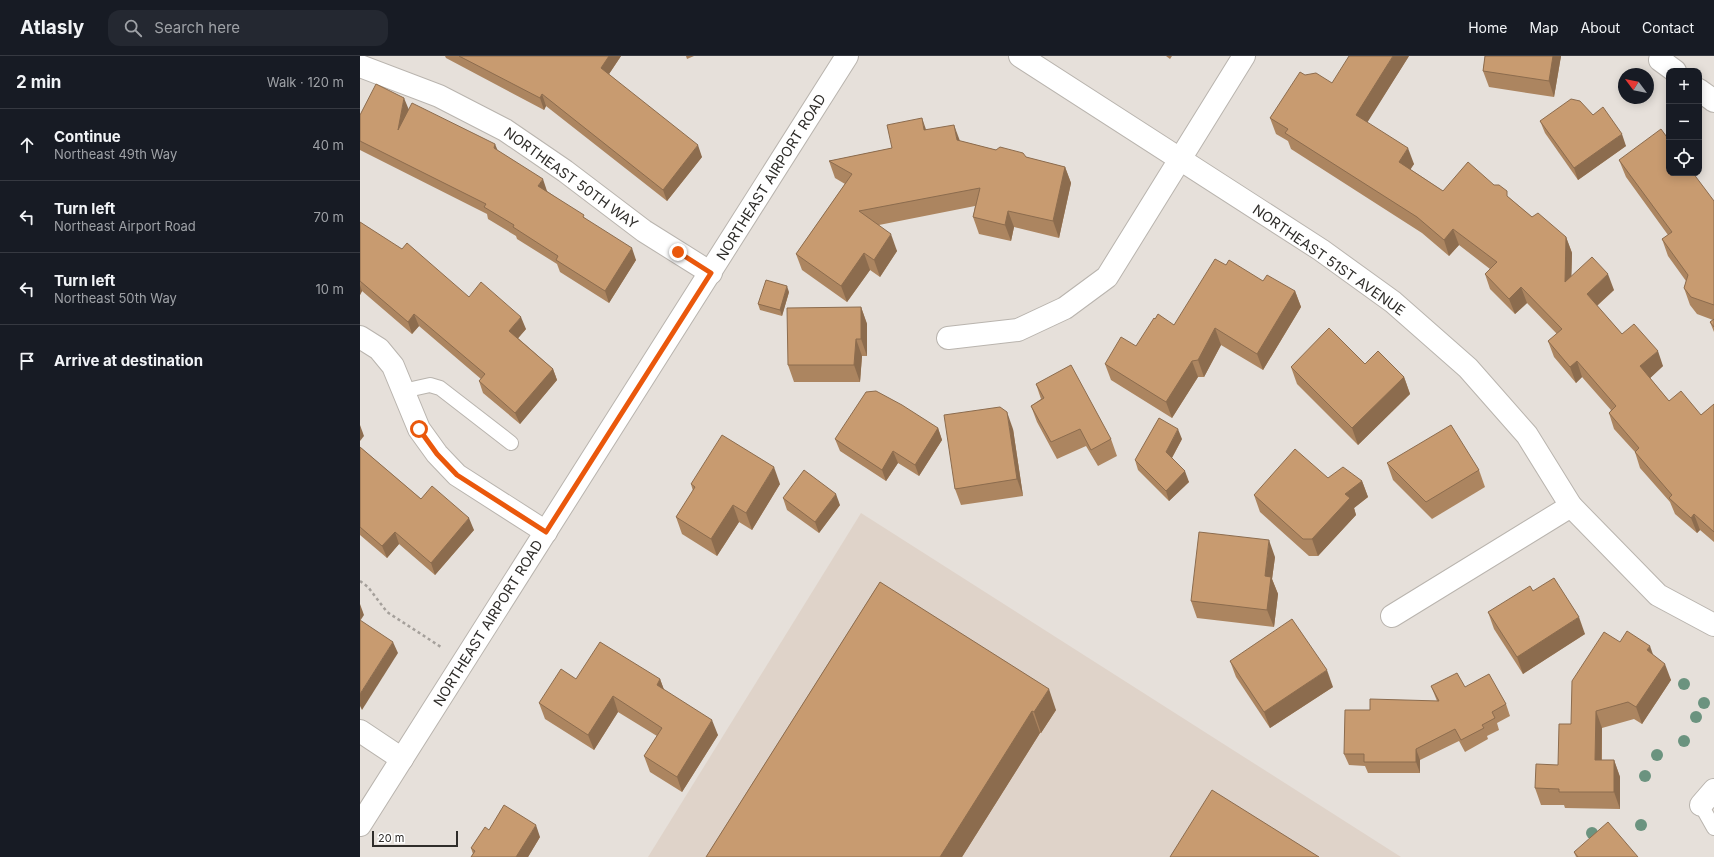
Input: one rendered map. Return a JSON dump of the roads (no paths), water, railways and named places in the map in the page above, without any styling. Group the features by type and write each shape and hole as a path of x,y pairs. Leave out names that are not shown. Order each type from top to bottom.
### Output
{"street":[{"name":"NORTHEAST AIRPORT ROAD","path":"360,825 711,273 847,56"},
{"name":"NORTHEAST 51ST AVENUE","path":"1020,56 1321,250 1393,302 1462,362 1527,435 1571,506 1658,595 1714,625"},
{"path":"948,338 1018,330 1064,308 1107,277 1244,56"},
{"name":"NORTHEAST 50TH WAY","path":"360,66 439,96 505,130 565,171 644,231 711,273"},
{"path":"1702,92 1714,101"},
{"path":"360,337 379,349 393,366 419,429 437,454 457,475 546,532"},
{"path":"1392,616 1571,506"},
{"path":"360,731 402,758"}],"lane":[{"path":"403,391 430,385 440,388 511,443"},
{"path":"1708,797 1714,828"}]}
